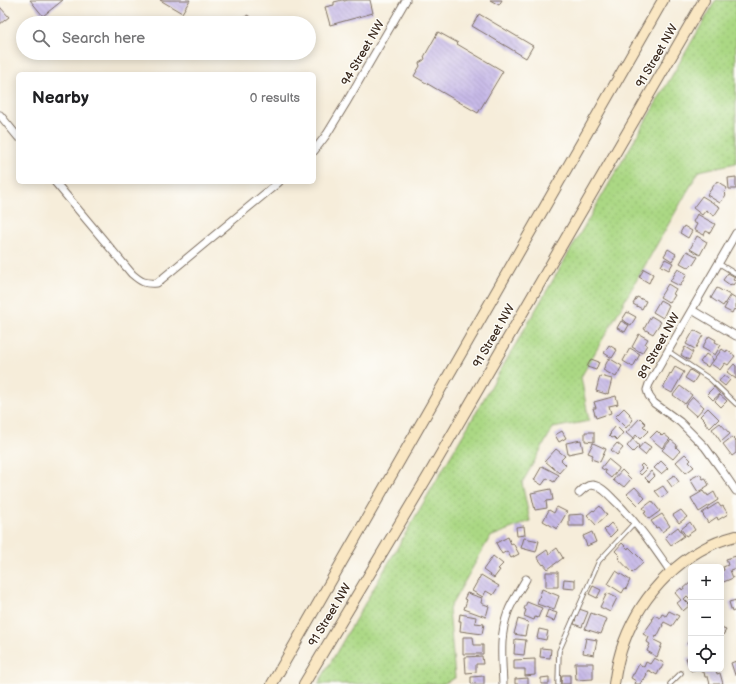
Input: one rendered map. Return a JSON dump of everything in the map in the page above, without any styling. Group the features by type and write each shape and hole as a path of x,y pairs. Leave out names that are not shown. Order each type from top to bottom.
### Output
{"main road":[{"name":"91 Street NW","path":"272,684 663,0"},
{"name":"91 Street NW","path":"304,684 428,476 704,0"},
{"path":"614,684 623,643 636,614 654,589 671,572 697,553 714,544 736,536"}],"street":[{"name":"94 Street NW","path":"316,148 338,116 406,0"},
{"path":"0,115 16,134"},
{"path":"57,184 132,274 140,281 149,284 157,283 277,184"},
{"name":"89 Street NW","path":"733,482 698,439 680,422 654,403 647,392 649,384 736,233"},
{"name":"89 Street NW","path":"692,310 736,336"},
{"path":"733,482 736,491"},
{"path":"579,492 592,485 597,486 605,492 635,522 671,572"},
{"path":"503,684 503,627 508,611 526,579"}],"lane":[{"path":"718,264 736,274"},
{"path":"668,351 710,379 736,404"},
{"path":"558,684 559,651 598,561 635,522"},
{"path":"670,684 682,672"}],"green space":[{"path":"716,0 736,0 736,163 699,171 581,377 589,421 553,428 522,483 530,521 490,537 449,609 455,678 443,684 318,684"}],"building":[{"path":"30,0 63,0 43,16"},
{"path":"160,0 190,0 182,13"},
{"path":"342,0 370,0 373,13 330,25 325,7 334,5 334,2"},
{"path":"490,0 502,0 499,5"},
{"path":"0,7 9,17 0,24"},
{"path":"479,14 533,46 526,58 472,26"},
{"path":"438,32 503,71 478,113 414,76 420,66 419,63 424,60 424,57"},
{"path":"736,177 736,189 729,189 728,178"},
{"path":"717,181 727,188 724,193 726,195 720,203 707,195"},
{"path":"702,196 720,207 714,216 706,210 702,215 693,208"},
{"path":"697,214 715,224 710,233 706,231 704,235 694,230 697,224 693,222"},
{"path":"684,226 692,231 688,238 680,233"},
{"path":"697,236 707,242 700,255 690,249"},
{"path":"668,249 676,254 672,261 664,256"},
{"path":"687,251 698,257 689,268 680,263"},
{"path":"665,259 673,263 669,270 661,266"},
{"path":"644,269 653,274 649,283 639,277"},
{"path":"678,269 687,274 680,286 670,281"},
{"path":"728,273 735,277 733,280 736,281 733,285 730,285 723,280"},
{"path":"668,284 676,289 673,294 675,295 670,303 660,297"},
{"path":"717,288 730,295 723,306 711,298"},
{"path":"731,296 736,299 736,311 734,309 732,313 724,309"},
{"path":"637,297 646,301 642,309 633,304"},
{"path":"660,300 669,305 663,318 653,312"},
{"path":"627,312 636,317 631,325 622,320"},
{"path":"651,316 661,322 653,334 644,329"},
{"path":"621,321 629,325 625,332 617,328"},
{"path":"694,330 703,335 695,349 686,344"},
{"path":"639,334 648,339 645,344 647,345 642,353 632,347"},
{"path":"709,336 721,345 715,355 702,348"},
{"path":"609,345 617,350 612,358 604,353"},
{"path":"685,347 693,352 689,360 681,355"},
{"path":"630,348 640,354 633,367 623,361"},
{"path":"722,349 726,352 727,350 735,356 728,365 725,363 720,370 711,364"},
{"path":"706,354 713,359 708,367 700,362"},
{"path":"609,358 622,366 616,377 603,370"},
{"path":"591,359 599,362 596,370 587,367"},
{"path":"734,364 736,366 736,379 727,372"},
{"path":"675,367 684,372 672,393 663,388 670,373 671,374"},
{"path":"690,370 698,375 693,383 685,378"},
{"path":"724,375 730,380 725,386 719,381"},
{"path":"600,376 612,379 608,394 596,391"},
{"path":"680,386 692,395 685,404 673,395"},
{"path":"714,387 720,394 713,400 707,394"},
{"path":"720,395 727,401 721,407 715,401"},
{"path":"616,396 618,404 609,406 611,413 596,418 593,408 596,408 594,402"},
{"path":"693,397 704,407 696,416 685,406"},
{"path":"624,408 633,420 626,428 615,417"},
{"path":"708,408 719,419 710,428 705,424 706,422 700,416"},
{"path":"640,418 646,424 643,426 648,431 640,439 636,435 633,439 626,433"},
{"path":"720,423 730,434 721,442 712,429"},
{"path":"616,426 623,433 617,440 609,435"},
{"path":"562,431 566,438 559,442 555,435"},
{"path":"657,431 662,436 664,434 670,439 662,448 650,438"},
{"path":"585,432 594,432 594,442 585,441"},
{"path":"732,437 736,441 736,453 732,456 723,444"},
{"path":"633,439 639,446 633,452 627,446"},
{"path":"581,440 583,451 568,454 566,443"},
{"path":"671,440 677,445 676,447 680,451 673,459 662,450"},
{"path":"644,442 651,447 645,455 638,449"},
{"path":"593,443 606,449 600,462 591,459 593,455 588,453"},
{"path":"617,443 623,448 617,455 611,450"},
{"path":"556,449 565,456 561,460 566,465 559,473 545,461"},
{"path":"685,454 691,460 689,462 694,467 686,473 676,462"},
{"path":"608,459 619,468 611,478 605,473 606,471 601,468"},
{"path":"661,461 668,468 661,474 654,468"},
{"path":"642,464 647,469 641,475 638,472 642,468 640,466"},
{"path":"542,466 559,475 554,482 547,478 542,485 534,480"},
{"path":"622,470 631,479 624,487 613,480"},
{"path":"651,471 655,476 649,482 645,478"},
{"path":"700,474 703,479 705,478 709,485 698,492 690,479"},
{"path":"674,475 679,482 672,487 667,480"},
{"path":"663,486 668,493 661,498 655,491"},
{"path":"635,487 645,498 638,505 627,494"},
{"path":"551,489 553,500 546,501 547,508 535,510 531,493"},
{"path":"703,491 708,496 714,492 718,500 699,512 691,498"},
{"path":"652,501 660,511 649,519 644,513 646,512 643,508"},
{"path":"718,503 721,507 723,506 728,514 718,520 717,517 708,523 702,513"},
{"path":"600,506 607,515 596,525 587,515"},
{"path":"557,507 567,512 557,529 543,521 549,510 554,513"},
{"path":"681,510 687,517 679,523 673,515"},
{"path":"584,514 584,526 569,526 569,515"},
{"path":"662,514 670,526 662,532 658,527 656,528 651,521"},
{"path":"690,522 695,530 686,536 681,529"},
{"path":"611,523 617,530 610,537 604,530"},
{"path":"524,526 525,535 517,536 516,527"},
{"path":"678,527 684,536 671,545 665,537"},
{"path":"592,532 596,542 587,546 583,536"},
{"path":"508,537 511,544 513,543 519,554 511,558 507,551 502,554 496,543"},
{"path":"524,538 539,541 536,552 521,548"},
{"path":"622,543 628,549 629,547 644,562 632,573 618,558 620,556 615,551"},
{"path":"557,548 563,558 548,569 537,557 547,550 549,554"},
{"path":"493,556 503,564 498,569 500,570 494,578 483,570"},
{"path":"736,556 736,568 730,570 733,578 724,582 724,567 728,565 726,559"},
{"path":"616,571 630,580 626,589 625,588 622,593 608,584"},
{"path":"546,572 558,572 558,587 546,587"},
{"path":"481,575 499,586 493,595 486,591 483,597 472,591"},
{"path":"564,579 575,580 575,589 563,588"},
{"path":"688,585 688,597 687,596 684,599 688,603 688,607 683,611 677,603 681,600 675,593 681,588 682,590"},
{"path":"593,586 601,590 597,598 589,594"},
{"path":"542,589 559,596 554,610 537,604"},
{"path":"467,593 482,598 481,603 489,606 486,617 464,609 467,600 464,599"},
{"path":"607,593 617,598 610,612 600,607"},
{"path":"736,600 736,610 732,612 729,602"},
{"path":"527,602 542,608 538,618 535,617 534,620 524,616 526,610 524,609"},
{"path":"579,609 588,612 582,627 574,624"},
{"path":"548,610 557,613 554,621 545,618"},
{"path":"669,611 679,616 672,626 664,622 657,637 656,636 654,640 662,644 657,657 647,651 650,644 647,642 649,637 643,634 653,620 654,615 660,618 662,614 666,616"},
{"path":"591,613 607,619 601,634 585,629"},
{"path":"460,614 476,617 475,623 484,624 482,634 460,631"},
{"path":"518,619 528,622 525,636 514,634"},
{"path":"539,629 548,631 546,640 537,638"},
{"path":"463,637 473,637 474,645 483,645 483,654 463,654"},
{"path":"586,638 597,640 594,655 583,653"},
{"path":"515,639 526,640 524,655 514,654"},
{"path":"541,648 551,649 550,658 540,657"},
{"path":"482,656 483,664 476,664 476,672 466,673 465,657"},
{"path":"654,658 664,663 657,675 648,670 644,680 643,679 640,684 635,684 636,681 631,678 639,664 644,667 646,662 650,664"},
{"path":"535,659 535,675 525,676 525,669 514,669 514,660"},
{"path":"736,661 736,675 735,675 731,663"},
{"path":"575,663 593,663 593,679 576,680"},
{"path":"704,672 720,673 723,684 710,684 708,677 705,677"},
{"path":"562,675 570,675 570,684 561,684"},
{"path":"484,676 484,684 471,684 471,677"},
{"path":"549,677 549,684 541,684 541,678"},
{"path":"528,678 528,684 515,684 515,679"}]}
